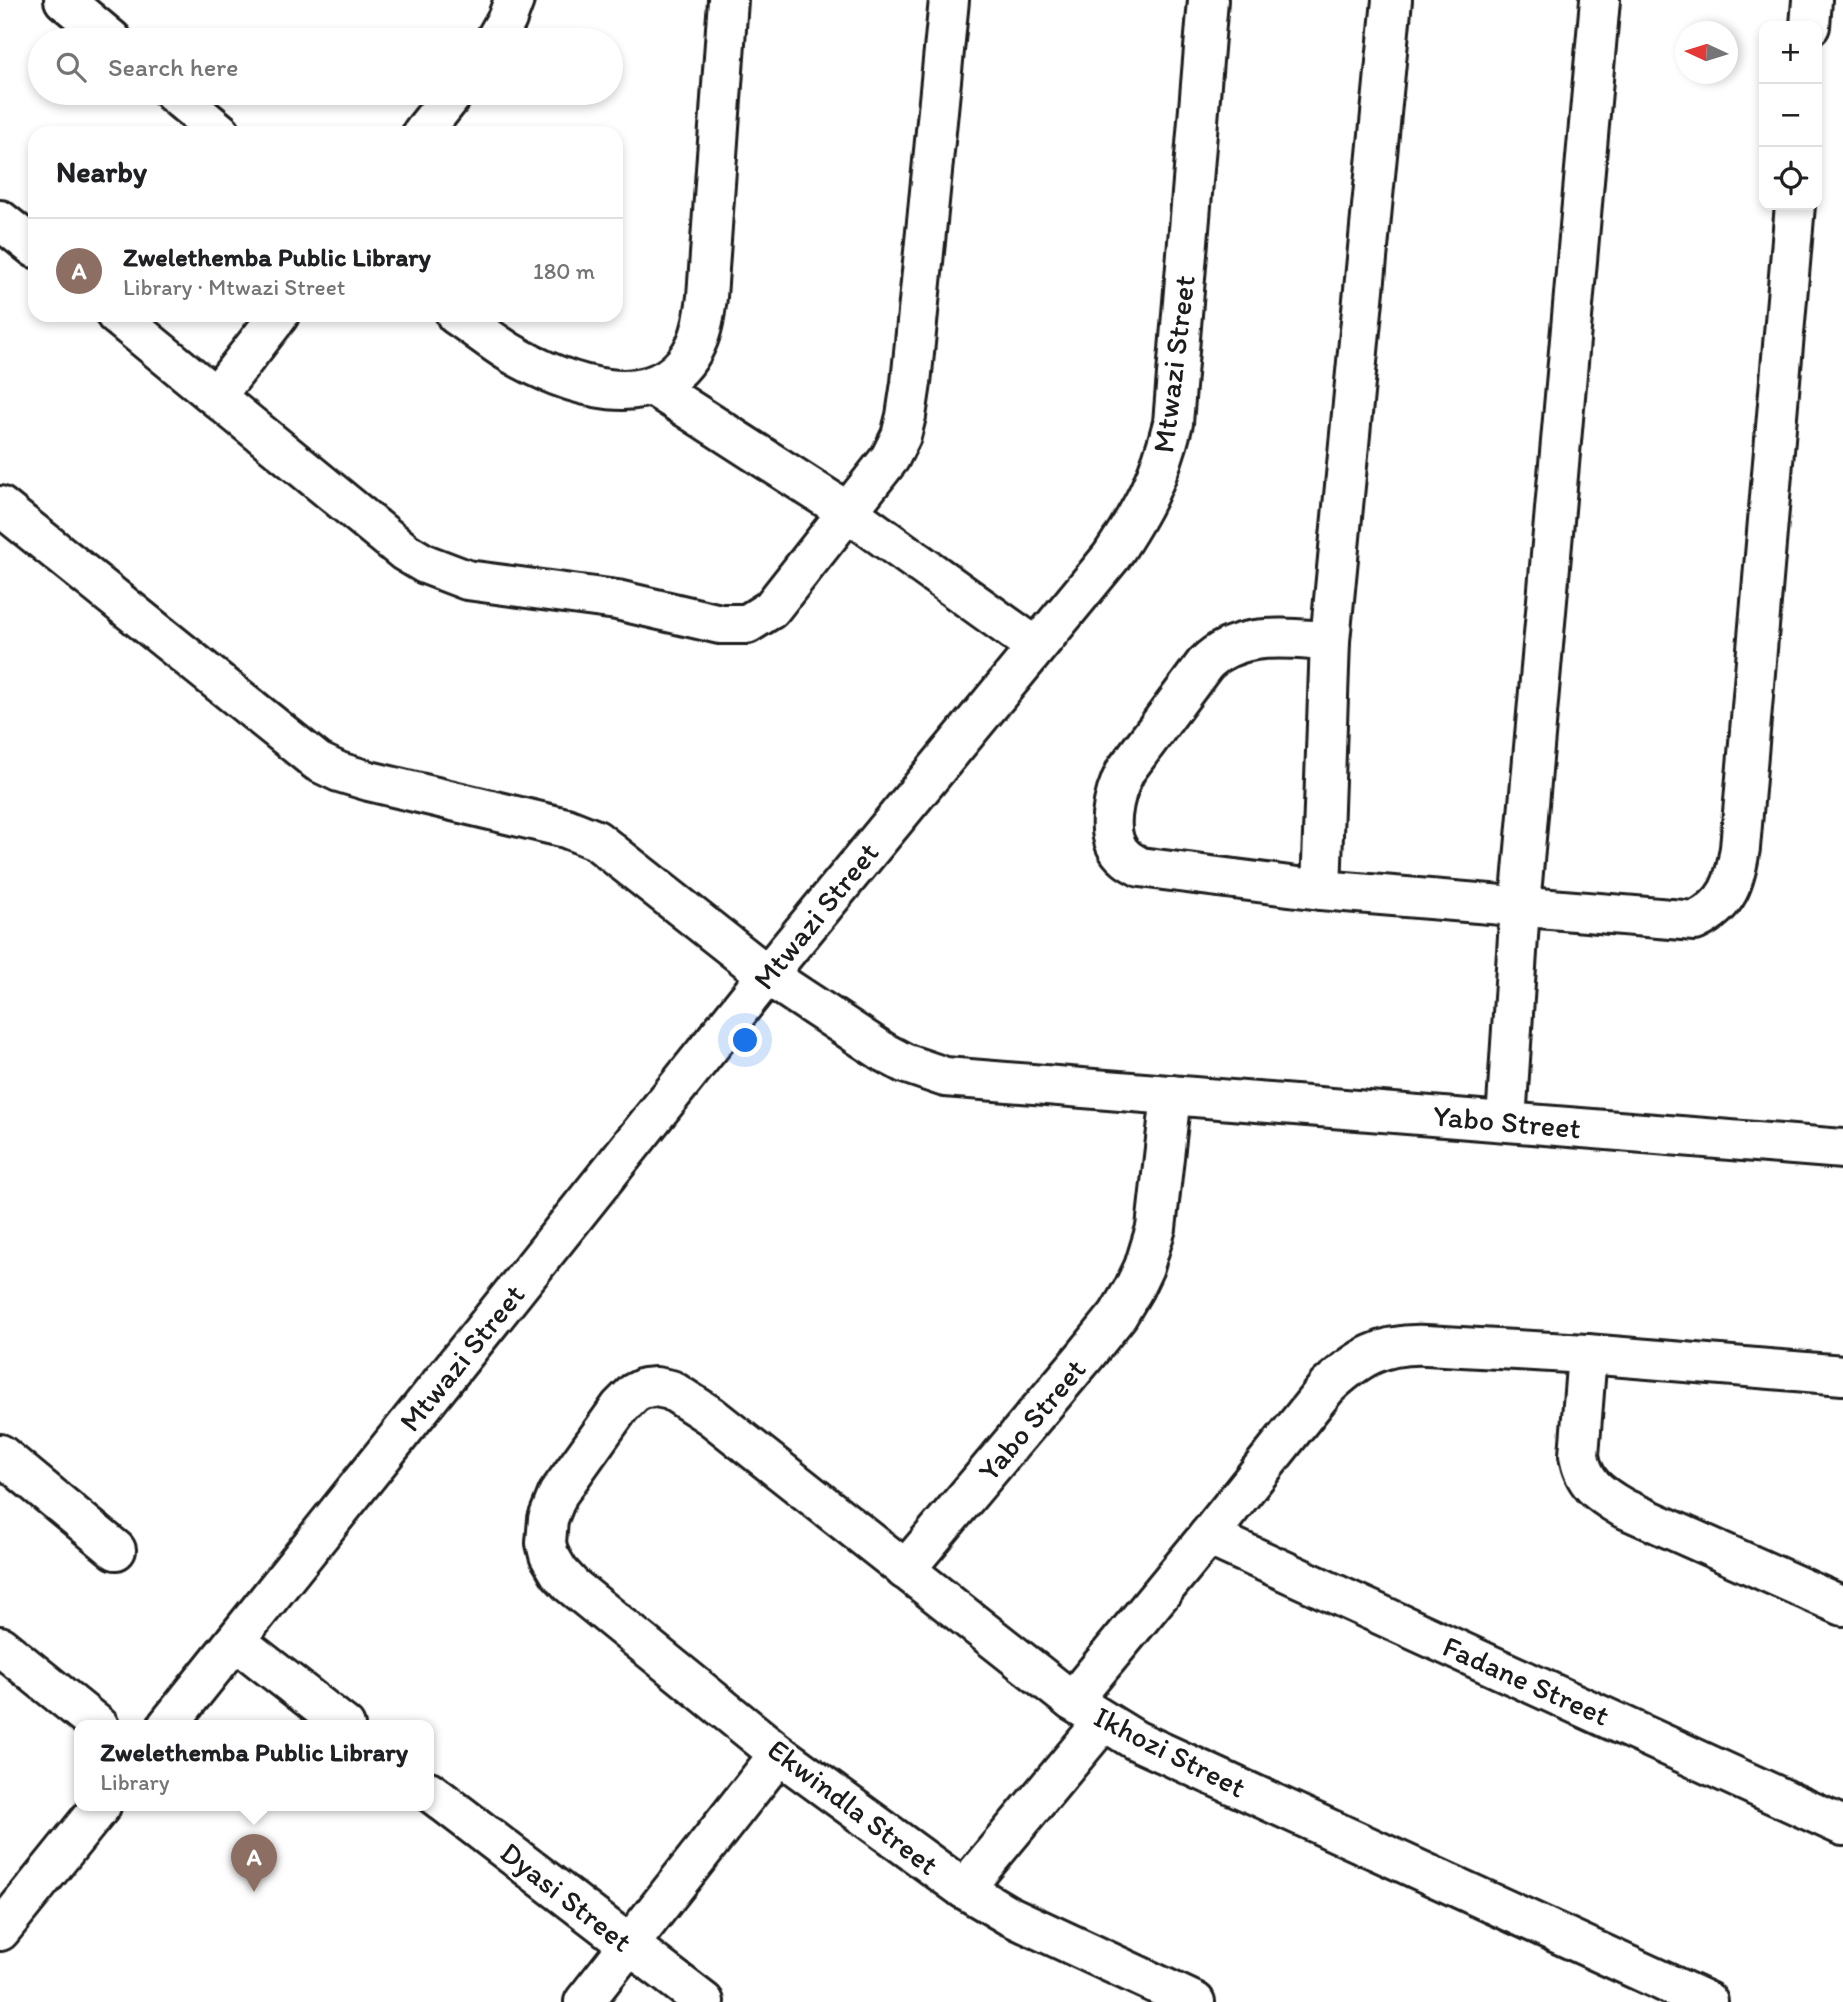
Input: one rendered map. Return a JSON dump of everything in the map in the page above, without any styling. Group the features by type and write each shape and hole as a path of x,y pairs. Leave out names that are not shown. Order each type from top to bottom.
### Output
{"street":[{"path":"64,0 98,28"},
{"path":"502,28 514,0"},
{"path":"466,322 509,351 549,373 606,389 654,387 669,378 687,361 697,342 704,318 728,0"},
{"path":"125,322 405,552 425,564 467,580 617,600 720,624 747,624 771,609 890,458 901,436 906,416 948,0"},
{"name":"Mtwazi Street","path":"172,1720 767,975 1111,557 1150,493 1164,459 1173,423 1209,0"},
{"path":"1321,890 1330,641 1392,0"},
{"path":"1506,1121 1520,906 1600,0"},
{"path":"1810,21 1812,0"},
{"path":"187,105 213,126"},
{"path":"428,126 444,105"},
{"path":"1330,641 1274,638 1249,640 1214,654 1126,769 1118,786 1112,809 1116,844 1124,857 1140,867 1321,890 1695,921 1711,914 1722,904 1732,884 1740,848 1795,210"},
{"path":"0,220 28,242"},
{"path":"216,396 274,322"},
{"path":"654,387 848,512 1037,647"},
{"name":"Yabo Street","path":"0,506 318,762 369,781 566,828 596,840 767,975 885,1053 926,1072 945,1077 1843,1149"},
{"name":"Yabo Street","path":"905,1570 1085,1356 1118,1315 1134,1288 1156,1228 1171,1095"},
{"path":"1072,1701 1327,1387 1348,1368 1378,1351 1408,1344 1587,1354 1843,1375"},
{"path":"1587,1354 1579,1455 1581,1469 1587,1481 1600,1495 1623,1508 1843,1606"},
{"name":"Ikhozi Street","path":"656,1387 671,1391 711,1416 1072,1701 1135,1741 1707,2002"},
{"name":"Ekwindla Street","path":"656,1387 634,1393 620,1407 552,1504 545,1531 549,1555 559,1572 571,1585 779,1754 964,1889 1008,1915 1195,2002"},
{"path":"0,1454 116,1550"},
{"name":"Fadane Street","path":"1208,1536 1843,1826"},
{"path":"236,1642 337,1720"},
{"path":"0,1646 92,1720"},
{"path":"964,1889 1103,1722"},
{"path":"584,2002 779,1754"},
{"name":"Dyasi Street","path":"434,1795 704,2002"},
{"path":"0,1931 97,1811"}],"place":[{"name":"Zwelethemba Public Library","path":"254,1892"}]}
